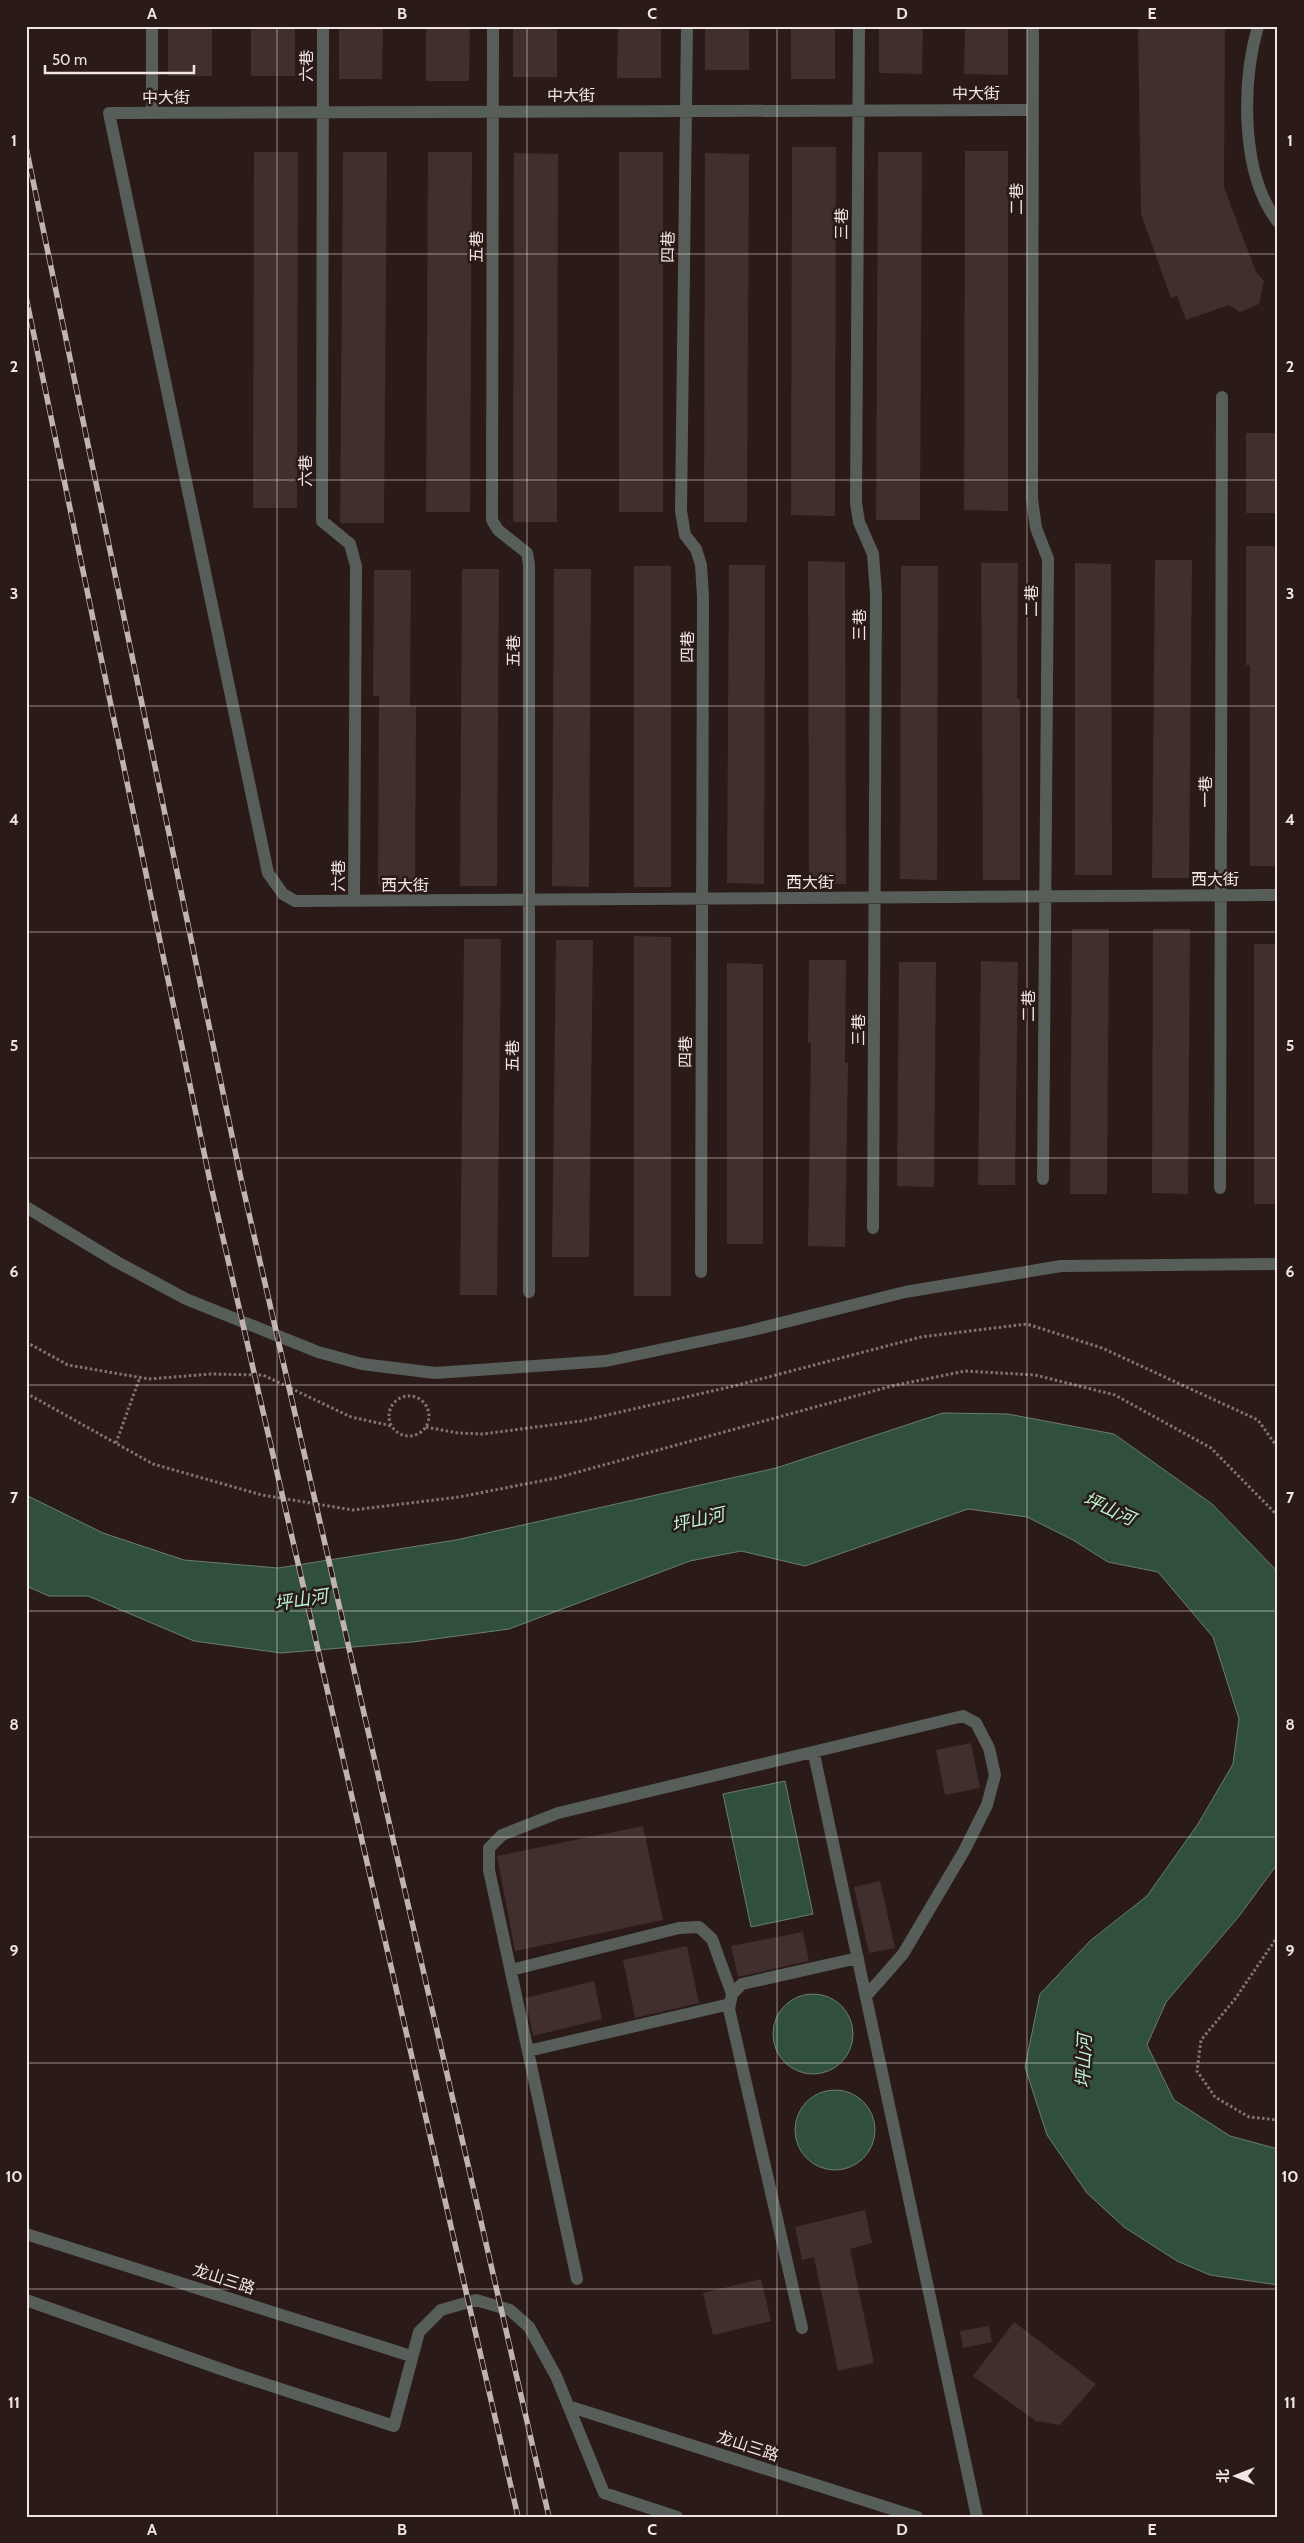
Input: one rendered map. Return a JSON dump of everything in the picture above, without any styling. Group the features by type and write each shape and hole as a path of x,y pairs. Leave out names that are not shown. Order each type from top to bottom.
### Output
{"street":[{"path":"152,26 152,113"},
{"name":"六巷","path":"323,26 322,521 350,544 356,566 348,901"},
{"name":"五巷","path":"493,26 492,520 498,530 527,553 529,565 528,1292"},
{"name":"四巷","path":"687,26 681,511 684,535 696,549 701,565 702,581 701,1272"},
{"name":"三巷","path":"859,26 856,503 859,522 873,554 876,594 873,1228"},
{"name":"二巷","path":"1033,26 1032,499 1036,528 1048,559 1043,1180"},
{"path":"1258,26 1248,75 1250,147 1257,180 1271,214 1278,222"},
{"name":"中大街","path":"109,113 1033,110"},
{"name":"西大街","path":"109,113 268,873 283,894 295,901 1278,895"},
{"name":"一巷","path":"1220,1188 1222,397"},
{"path":"26,1207 117,1262 204,1306 318,1352 362,1364 435,1373 606,1361 749,1332 905,1292 1061,1266 1278,1264"},
{"path":"577,2279 490,1870 490,1848 502,1835 558,1813 814,1754 963,1716 976,1723 989,1748 994,1775 987,1805 959,1859 903,1954 866,1996"},
{"path":"814,1754 977,2517"},
{"path":"511,1970 679,1928 699,1927 712,1939 731,1999"},
{"path":"802,2328 729,2009 731,1999 742,1984 858,1958"},
{"path":"528,2051 731,1999"},
{"name":"龙山三路","path":"26,2234 411,2356"},
{"path":"26,2300 232,2373 394,2426 411,2356 419,2332 441,2310 476,2300 510,2310 529,2327 556,2376 604,2493 677,2517"},
{"name":"龙山三路","path":"568,2406 917,2517"}],"path":[{"path":"426,1427 458,1433 483,1434 581,1421 734,1386 921,1337 1027,1324 1102,1348 1258,1420 1278,1448"},
{"path":"26,1342 68,1365 149,1379 211,1374 262,1375 351,1417 392,1426"},
{"path":"26,1393 154,1464 253,1492 353,1510 459,1498 556,1478 892,1386 965,1371 1035,1375 1115,1395 1211,1448 1278,1516"},
{"path":"116,1443 140,1377"},
{"path":"418,1397 428,1407 429,1421 426,1427 422,1432 408,1436 396,1431 392,1426 389,1414 394,1402 400,1398 418,1397"},
{"path":"1278,1936 1235,1999 1202,2040 1196,2071 1215,2097 1249,2117 1278,2120"}],"water":[{"name":"坪山河","path":"943,1413 1008,1414 1114,1434 1212,1504 1278,1572 1278,1863 1240,1915 1166,2002 1147,2045 1174,2100 1230,2136 1278,2149 1278,2285 1210,2275 1177,2261 1124,2227 1087,2193 1047,2135 1025,2067 1040,1994 1090,1941 1147,1896 1198,1824 1233,1764 1239,1719 1213,1637 1158,1572 1108,1562 1073,1540 1027,1517 968,1509 805,1566 741,1551 690,1561 509,1629 413,1642 281,1653 194,1641 88,1596 49,1596 26,1586 26,1495 103,1533 184,1560 278,1568 456,1540 776,1468"},
{"path":"785,1781 813,1914 751,1927 723,1794"},
{"path":"813,1994 828,1997 841,2006 850,2019 853,2034 850,2049 841,2062 828,2071 813,2074 798,2071 785,2062 776,2049 773,2034 776,2019 785,2006 798,1997"},
{"path":"835,2090 850,2093 863,2102 872,2115 875,2130 872,2145 863,2158 850,2167 835,2170 820,2167 807,2158 798,2145 795,2130 798,2115 807,2102 820,2093"}],"building":[{"path":"168,26 212,26 212,76 168,76"},
{"path":"251,26 295,26 295,76 251,76"},
{"path":"339,26 383,26 382,79 339,79"},
{"path":"426,26 470,26 469,81 426,81"},
{"path":"513,26 557,26 557,77 513,77"},
{"path":"618,26 661,26 661,78 617,78"},
{"path":"705,26 749,26 749,70 705,70"},
{"path":"791,26 835,26 835,79 791,79"},
{"path":"879,26 923,26 922,74 879,73"},
{"path":"965,26 1008,26 1008,75 964,74"},
{"path":"1138,26 1225,26 1224,187 1256,272 1264,281 1259,304 1240,312 1229,305 1186,320 1177,296 1171,298 1141,214"},
{"path":"792,147 836,147 835,516 791,515"},
{"path":"965,151 1008,151 1008,511 964,510"},
{"path":"254,152 298,152 297,508 253,508"},
{"path":"343,152 387,152 384,523 340,523"},
{"path":"428,152 472,152 470,512 426,512"},
{"path":"619,152 663,152 663,512 619,512"},
{"path":"878,152 922,152 920,520 876,520"},
{"path":"514,153 558,154 557,522 513,522"},
{"path":"705,153 749,154 747,522 704,522"},
{"path":"1246,433 1278,433 1278,513 1246,513"},
{"path":"1246,546 1278,546 1278,866 1250,866 1250,665 1246,665"},
{"path":"1155,560 1192,560 1189,878 1152,878"},
{"path":"808,561 845,562 846,884 809,884"},
{"path":"981,563 1018,563 1017,699 1020,699 1020,880 983,880"},
{"path":"1075,563 1111,564 1112,875 1075,875"},
{"path":"729,565 765,565 764,884 727,883"},
{"path":"634,566 671,566 671,887 634,887"},
{"path":"901,566 938,566 937,880 900,879"},
{"path":"462,569 499,569 497,886 460,886"},
{"path":"554,569 591,569 589,887 552,886"},
{"path":"374,570 411,570 410,706 416,706 415,886 378,885 379,696 373,696"},
{"path":"1072,929 1109,929 1107,1194 1070,1194"},
{"path":"1153,929 1190,929 1188,1194 1152,1193"},
{"path":"634,936 671,937 671,1296 634,1296"},
{"path":"464,939 501,939 497,1295 460,1295"},
{"path":"556,940 593,940 589,1257 552,1257"},
{"path":"1254,944 1278,944 1278,1204 1254,1204"},
{"path":"809,960 846,960 845,1063 848,1063 845,1247 808,1246 811,1043 808,1043"},
{"path":"981,961 1018,962 1015,1185 978,1185"},
{"path":"899,962 936,962 934,1187 897,1186"},
{"path":"727,963 763,964 763,1244 727,1244"},
{"path":"971,1743 980,1788 945,1795 936,1750"},
{"path":"643,1826 663,1920 515,1951 497,1856"},
{"path":"880,1881 895,1948 869,1953 854,1887"},
{"path":"803,1932 809,1961 738,1977 731,1946"},
{"path":"687,1946 699,2003 635,2018 623,1960"},
{"path":"594,1981 602,2019 533,2036 525,1998"},
{"path":"865,2210 872,2243 850,2249 874,2363 838,2371 814,2257 802,2260 795,2227"},
{"path":"761,2279 771,2321 713,2335 703,2293"},
{"path":"1014,2322 1096,2384 1060,2425 1036,2421 973,2376"},
{"path":"989,2326 992,2342 963,2348 960,2331"}],"railway":[{"path":"26,147 241,1179 549,2517"},
{"path":"26,297 211,1186 518,2517"}]}
